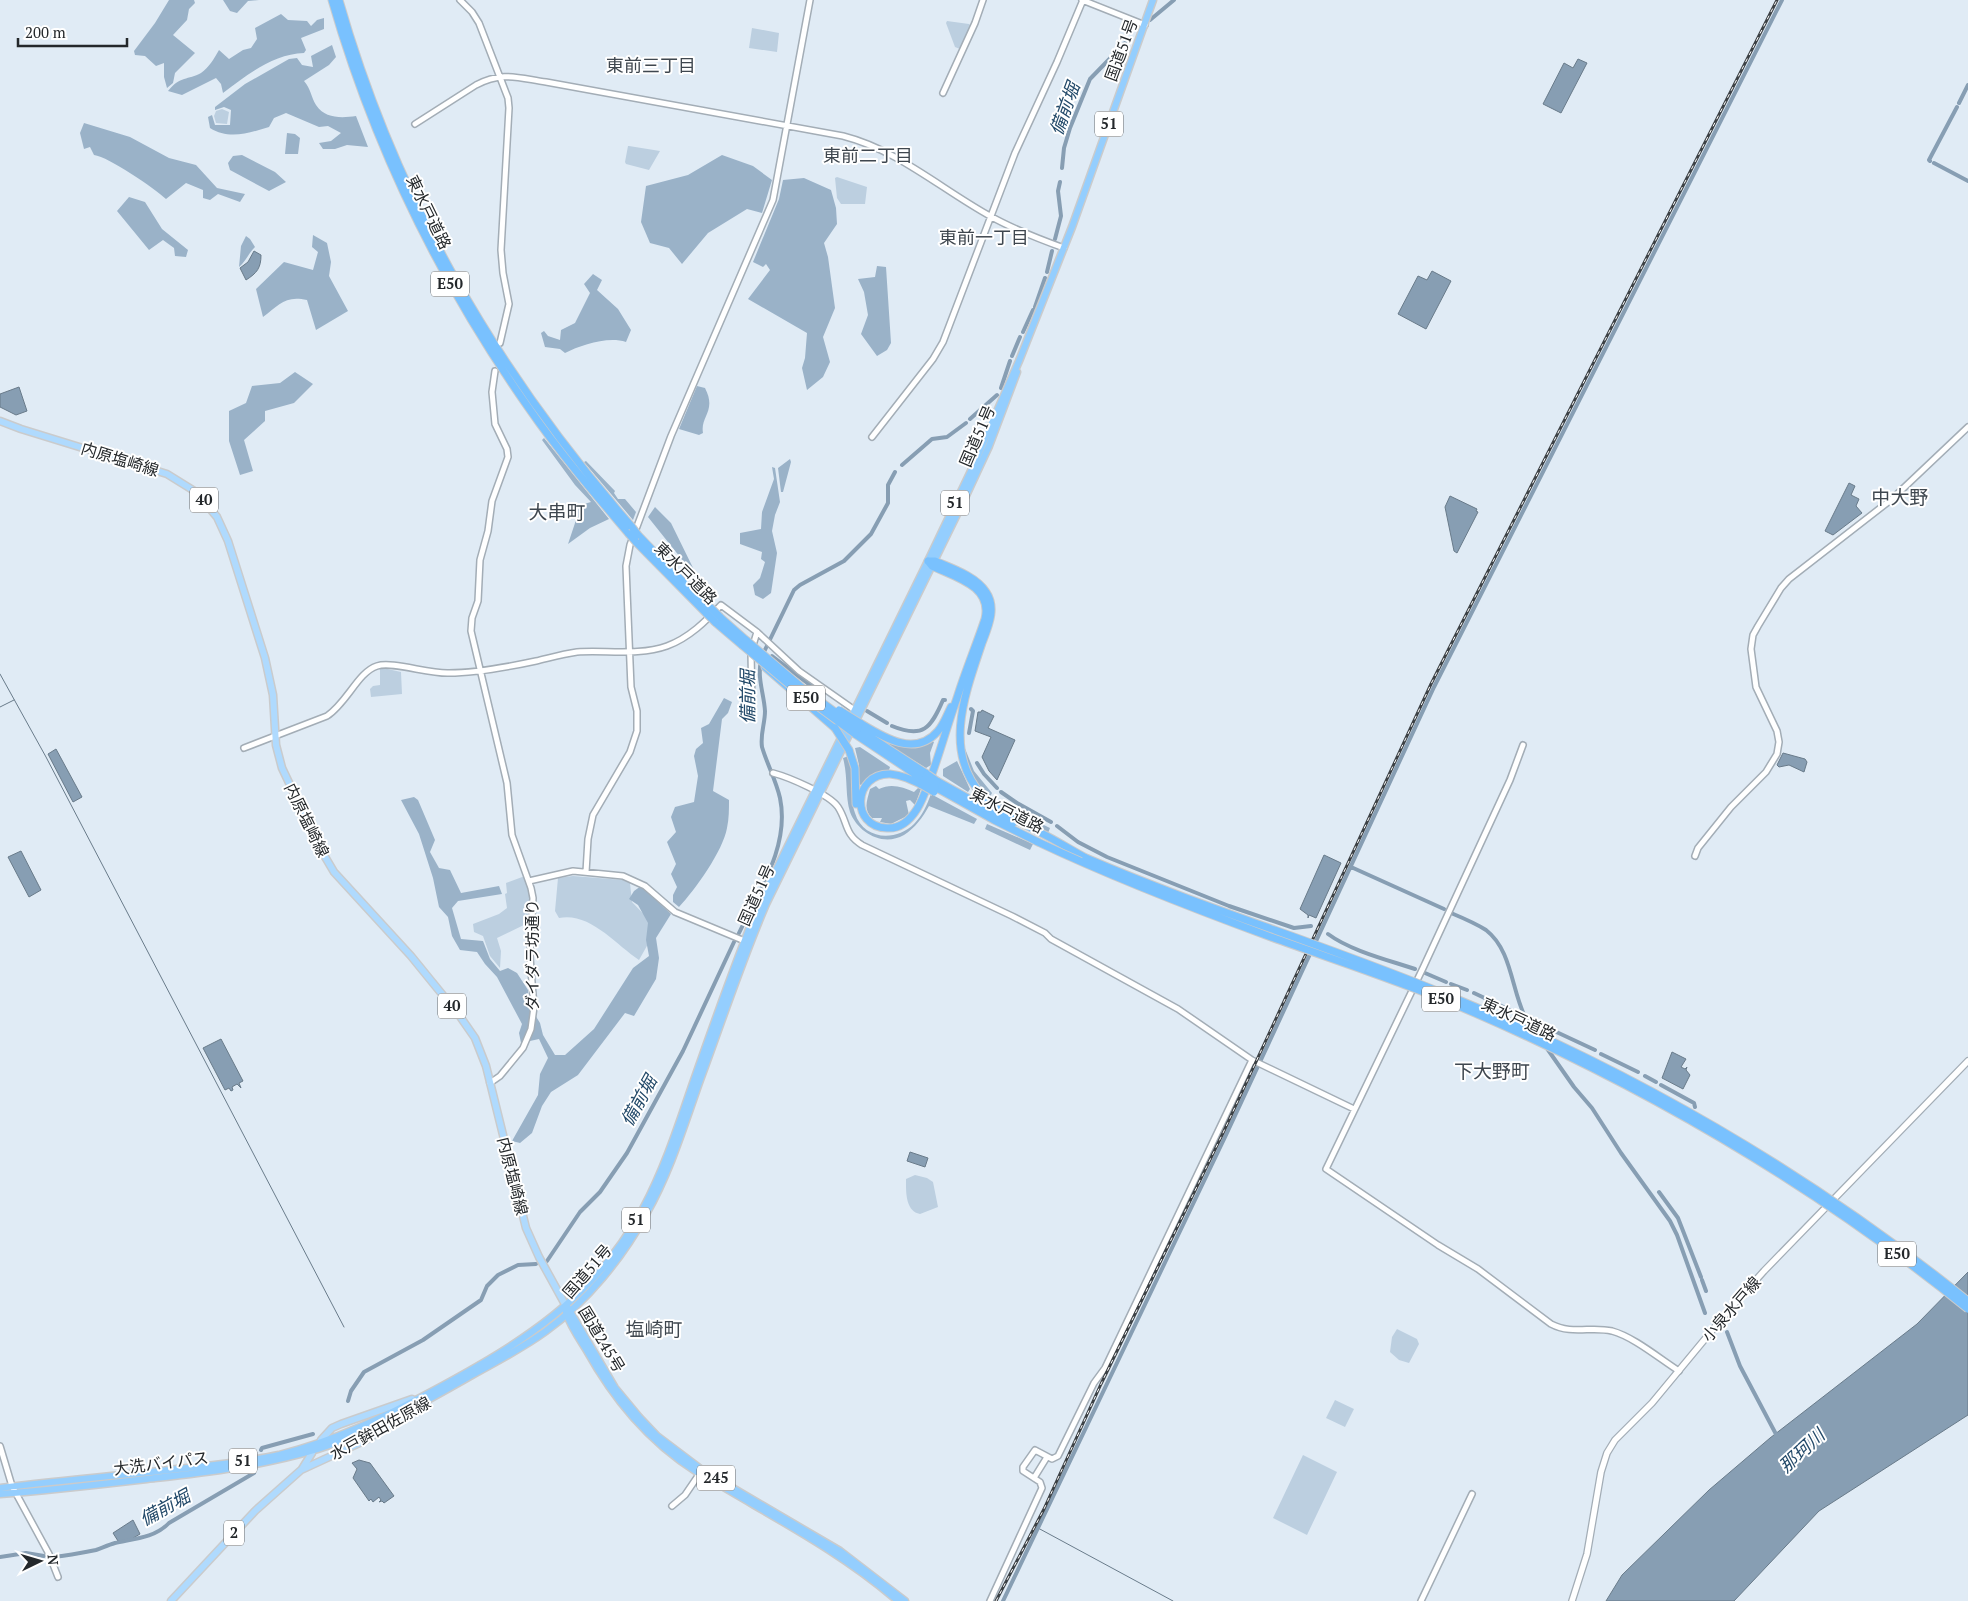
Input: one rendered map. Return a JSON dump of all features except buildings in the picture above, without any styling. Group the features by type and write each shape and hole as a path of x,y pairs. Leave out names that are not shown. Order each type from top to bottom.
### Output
{"highway":[{"name":"東水戸道路","path":"332,0 355,72 383,146 408,202 444,273 482,337 528,408 576,471 637,539 688,587 718,620 744,643 924,780 935,786 1164,897 1444,1000 1584,1064 1687,1118 1786,1178 1877,1239 1968,1309"},
{"name":"東水戸道路","path":"339,0 361,70 389,143 450,270 487,334 534,406 630,531"},
{"name":"国道51号","path":"457,1381 568,1310 617,1249 650,1196 672,1144 742,940 768,899 817,792 989,446 1016,375 1019,361 1064,248 1153,0"},
{"path":"931,563 977,582 986,592 991,602 990,620 966,694 960,723 962,759 972,782 982,796 996,808 1040,837"},
{"path":"931,563 975,588 983,596 986,605 985,619 956,700 926,791 912,817 898,827 881,828 870,822 862,812 860,803 862,793 867,784 877,777 886,774 897,775 924,780 935,786"},
{"name":"東水戸道路","path":"744,643 759,660 857,729"},
{"path":"759,660 771,674 832,724 842,737 855,768 856,802 860,817 867,824 881,832 889,833 900,830 917,816 922,808 960,703 966,694"},
{"path":"857,729 892,741 906,744 919,743 936,733 956,700"},
{"name":"東水戸道路","path":"935,786 993,822 1040,837 1167,892 1438,991 1505,1019 1602,1066 1690,1113 1790,1173 1860,1219 1968,1301"},
{"name":"国道245号","path":"568,1310 596,1367 622,1405 655,1440 700,1474 838,1555 867,1575 898,1601"},
{"name":"国道245号","path":"568,1310 612,1383 629,1406 657,1436 702,1470 840,1551 905,1601"},
{"name":"大洗バイパス","path":"0,1494 14,1490 188,1474 281,1459 349,1438 392,1418 457,1381"},
{"name":"大洗バイパス","path":"0,1488 14,1490"}],"main road":[{"name":"内原塩崎線","path":"0,421 167,474 189,486 207,503 222,525 265,658 273,695 275,737 282,768 332,869 412,956 469,1028 482,1054 526,1228 539,1257 568,1310"},
{"name":"小泉水戸線","path":"1572,1601 1588,1554 1599,1481 1607,1453 1620,1434 1679,1372 1716,1325 1764,1271 1968,1061"},
{"name":"水戸鉾田佐原線","path":"321,1440 332,1428 341,1424 392,1408 457,1381"},
{"name":"水戸鉾田佐原線","path":"171,1601 255,1511 302,1470 366,1440 457,1381"},
{"name":"水戸鉾田佐原線","path":"302,1470 312,1454"}],"street":[{"path":"460,0 472,12 479,23 508,98 510,114 505,164 506,184 501,250 509,304 500,342"},
{"path":"586,872 588,839 593,815 630,752 637,731 637,711 631,687 629,651 626,566 630,545 671,436 773,200 810,0"},
{"path":"943,93 975,23 983,0"},
{"path":"872,437 934,359 943,342 1015,153 1057,62 1082,0 1145,25"},
{"path":"415,124 476,84 499,76 537,81 843,136 881,149 990,216 1020,231 1064,248"},
{"name":"ダイダラ坊通り","path":"490,1083 500,1076 523,1048 533,1018 534,996 530,957 533,898 529,881 512,835 507,783 471,624 478,601 480,560 488,531 492,501 508,457 506,448 494,424 492,392 494,371"},
{"path":"1695,856 1698,848 1731,807 1766,772 1777,754 1779,742 1777,731 1756,688 1751,649 1753,635 1780,588 1898,494 1968,428"},
{"path":"244,748 317,721 333,712 339,708 362,676 376,666 393,665 441,673 480,670 575,652 656,649 677,642 693,632 722,605 757,632 800,671 857,712"},
{"path":"752,706 751,652 757,632"},
{"path":"1523,745 1510,780 1423,968 1326,1169 1438,1245 1478,1269 1551,1324 1565,1330 1605,1330 1620,1334 1679,1372"},
{"path":"773,773 817,792 834,802 846,829 857,842 1045,933 1051,939 1178,1009 1257,1062 1354,1109"},
{"path":"529,881 569,872 623,876 645,886 675,912 742,940"},
{"path":"990,1601 1042,1488 1040,1482 1023,1471 1023,1467 1035,1450 1052,1459 1058,1456 1094,1383 1105,1368 1257,1062"},
{"path":"0,1446 14,1490 49,1554 58,1577"},
{"path":"1034,1478 1047,1457"},
{"path":"672,1506 685,1495 700,1474"},
{"path":"1421,1601 1472,1494"}],"shaded area":[{"path":"169,0 194,0 195,3 189,9 187,20 173,35 195,53 175,73 173,83 167,88 164,77 164,63 156,66 145,56 135,55 134,51"},
{"path":"223,0 259,0 248,1 237,13 230,11"},
{"path":"281,14 288,20 307,21 311,26 317,20 324,18 324,29 301,38 306,50 304,53 293,54 271,61 223,93 221,84 216,78 182,95 168,91 176,83 201,73 211,63 219,50 229,59 243,50 251,48 257,39 255,28"},
{"path":"947,21 969,24 971,26 960,49 955,47 946,23"},
{"path":"752,28 779,33 777,52 749,48"},
{"path":"332,45 336,57 329,65 304,81 316,105 324,113 340,117 356,116 368,147 347,145 335,149 323,149 319,143 331,141 341,133 328,126 319,127 286,113 274,118 269,127 247,133 224,134 210,128 208,117 212,115 215,125 230,125 231,110 224,107 215,110 215,107 245,84 289,59 297,58 302,65 313,67 311,56"},
{"path":"222,109 229,112 227,124 216,123 214,116 216,111"},
{"path":"84,123 130,137 169,158 196,165 217,188 245,194 240,202 218,194 210,200 203,198 203,190 186,183 166,199 120,167 94,155 90,147 84,149 80,133"},
{"path":"287,133 295,134 300,138 298,154 285,154"},
{"path":"628,146 660,151 649,170 626,164"},
{"path":"242,155 275,172 286,182 269,191 230,170 228,163 233,156"},
{"path":"722,155 753,166 772,180 762,213 747,209 708,233 682,264 669,248 650,243 641,222 646,186 688,175"},
{"path":"837,177 867,187 865,204 841,204 837,198 835,178"},
{"path":"804,178 831,190 836,208 837,224 824,243 828,257 835,308 823,337 830,362 823,377 807,390 802,368 805,358 807,333 748,299 770,270 766,264 763,267 753,262 779,199 783,180"},
{"path":"129,197 145,202 162,229 188,250 186,257 175,256 174,248 163,240 149,250 117,211"},
{"path":"313,235 327,243 331,262 329,276 348,311 316,330 307,300 288,300 263,317 256,289 284,262 313,270 318,252 312,247"},
{"path":"246,236 255,247 239,267 241,246"},
{"path":"877,266 886,267 891,343 887,350 877,356 861,334 868,315 864,292 858,279 875,277"},
{"path":"593,274 602,280 597,290 618,309 631,330 626,342 619,340 603,341 587,344 565,353 560,349 545,347 541,333 544,331 548,336 560,340 561,330 575,323 590,293 584,284"},
{"path":"295,372 313,384 294,403 265,411 265,421 244,440 253,471 240,475 229,441 229,411 246,403 252,386 280,383"},
{"path":"697,386 705,388 709,402 703,433 699,435 679,429"},
{"path":"544,438 609,519 590,528 568,544 575,523 577,506 591,502 575,485 542,440"},
{"path":"790,459 791,462 783,492 781,492 778,468"},
{"path":"586,461 615,491 614,493 618,499 625,499 636,512 633,520 584,462"},
{"path":"772,467 775,468 780,502 772,531 777,553 771,593 763,599 755,595 753,585 760,578 765,562 761,559 762,552 740,544 740,533 761,529 762,512 774,479"},
{"path":"655,507 671,523 696,577 648,517"},
{"path":"380,669 401,672 402,694 371,697 370,689 373,686 380,685"},
{"path":"724,698 732,702 728,713 722,719 713,791 729,800 727,828 714,859 693,891 679,907 673,902 673,895 677,887 671,874 676,864 667,842 676,832 671,817 675,807 694,802 698,776 694,756 696,749 703,743 701,728 709,724"},
{"path":"934,742 930,753 931,765 926,768 885,743 909,747"},
{"path":"964,746 974,771 992,793 990,797 972,774"},
{"path":"860,747 890,767 889,770 874,773 861,785 859,784 859,765 855,748"},
{"path":"849,756 853,776 854,809 859,822 872,833 890,836 907,830 919,817 931,794 977,819 974,824 929,806 912,829 904,835 888,839 872,836 859,826 850,812 843,758"},
{"path":"957,761 970,789 968,792 943,776 943,769"},
{"path":"876,786 879,789 897,786 914,792 918,788 921,789 915,805 910,800 906,801 909,815 891,824 880,822 882,818 872,818 867,811 866,805 870,789"},
{"path":"414,797 418,800 435,840 430,852 439,868 450,870 461,893 499,886 502,894 458,901 452,908 461,939 483,941 490,959 500,971 508,968 517,973 528,990 529,1005 555,1055 565,1055 594,1029 633,968 649,956 646,940 648,923 638,905 629,899 634,891 641,886 671,914 656,938 659,958 656,979 634,1016 625,1013 578,1075 551,1092 542,1106 532,1133 520,1143 512,1141 538,1095 540,1074 548,1058 539,1039 521,1043 519,1033 522,1024 497,977 477,952 460,950 452,936 448,917 439,907 433,878 419,834 401,800"},
{"path":"1001,800 1019,813 1050,828 1048,833 1017,817 998,804"},
{"path":"987,824 1033,844 1030,850 985,829"},
{"path":"525,876 530,899 528,923 497,938 501,951 500,968 490,956 483,936 474,932 473,924 499,914 507,908 506,883"},
{"path":"573,876 623,880 630,883 632,902 657,928 639,960 592,924 570,917 559,918 555,911 558,878"},
{"path":"915,1175 927,1178 933,1182 938,1207 920,1214 911,1209 907,1200 906,1179"},
{"path":"1397,1329 1417,1339 1419,1344 1409,1363 1399,1360 1390,1352 1392,1337"},
{"path":"1335,1400 1354,1409 1345,1427 1326,1418"},
{"path":"1303,1455 1337,1472 1307,1535 1273,1518"}],"water":[{"path":"1578,59 1587,63 1561,113 1543,104 1564,63 1573,68"},
{"path":"254,251 261,255 259,267 246,280 240,268 248,262"},
{"path":"1432,271 1451,281 1426,329 1398,314 1418,276 1427,280"},
{"path":"19,387 27,411 16,415 0,407 0,394"},
{"path":"1849,483 1855,486 1851,495 1859,499 1856,506 1862,513 1833,535 1825,531"},
{"path":"1450,496 1477,509 1476,511 1478,512 1457,553 1454,551 1445,507"},
{"path":"982,710 994,716 988,728 1015,740 997,780 989,771 982,757 991,737 975,731 978,712"},
{"path":"56,749 82,797 73,802 48,754"},
{"path":"1783,753 1805,759 1807,762 1804,772 1789,765 1779,767 1777,765"},
{"path":"21,851 41,890 29,897 8,857"},
{"path":"1324,855 1341,863 1316,918 1309,915 1308,918 1308,915 1300,909"},
{"path":"221,1039 243,1081 239,1083 241,1088 237,1084 232,1087 233,1090 231,1091 229,1088 225,1090 203,1048"},
{"path":"1672,1052 1686,1059 1681,1067 1685,1069 1687,1067 1686,1070 1690,1075 1683,1089 1662,1078"},
{"path":"910,1152 928,1158 925,1167 907,1161"},
{"name":"那珂川","path":"1968,1272 1968,1415 1819,1511 1734,1601 1606,1601 1622,1575 1709,1490 1770,1438 1917,1324"},
{"path":"359,1460 370,1463 394,1496 384,1503 382,1501 379,1502 381,1500 379,1497 373,1502 371,1499 369,1501 353,1478 357,1469 352,1463"},
{"path":"133,1520 140,1534 130,1540 118,1541 113,1533"}],"waterway":[{"name":"備前堀","path":"1150,20 1174,0"},
{"path":"1003,1601 1226,1135 1434,687 1782,0"},
{"name":"備前堀","path":"1062,168 1064,148 1070,128 1090,79 1125,43"},
{"path":"1959,103 1968,85"},
{"path":"1930,161 1957,107"},
{"path":"1934,163 1968,181"},
{"name":"備前堀","path":"1055,239 1061,216 1058,191 1060,182"},
{"name":"備前堀","path":"1047,272 1052,251"},
{"name":"備前堀","path":"1035,307 1045,278"},
{"name":"備前堀","path":"1023,332 1033,310"},
{"name":"備前堀","path":"1012,356 1020,337"},
{"name":"備前堀","path":"1001,388 1010,361"},
{"name":"備前堀","path":"970,419 997,395"},
{"name":"備前堀","path":"902,465 932,439 947,437 966,423"},
{"name":"備前堀","path":"763,654 794,590 844,561 871,534 888,503 888,485 895,472"},
{"path":"772,656 819,692"},
{"name":"備前堀","path":"739,933 771,868 781,833 780,798 762,747 765,711 760,680 761,661"},
{"path":"0,674 46,757 344,1327"},
{"path":"0,707 14,700"},
{"path":"892,726 903,730 919,731 930,724 943,700 945,700"},
{"path":"969,733 973,711 971,709"},
{"path":"867,711 887,723"},
{"path":"977,763 997,788"},
{"path":"1001,792 1051,822"},
{"path":"1057,826 1078,842 1107,857 1229,906 1294,928 1311,926"},
{"path":"1351,867 1444,909"},
{"path":"1451,913 1482,927 1495,939 1507,960 1527,1021"},
{"path":"1328,934 1359,950 1415,969"},
{"name":"備前堀","path":"547,1261 580,1212 600,1192 627,1153 683,1051 734,942"},
{"path":"1425,973 1446,982"},
{"path":"1451,984 1467,990"},
{"path":"1474,993 1512,1011"},
{"path":"1535,1022 1595,1050"},
{"path":"1546,1047 1574,1087 1592,1108 1621,1153 1670,1221 1677,1235 1705,1313"},
{"path":"1601,1054 1638,1072"},
{"path":"1645,1076 1656,1082"},
{"path":"1661,1085 1694,1103 1695,1107"},
{"path":"1659,1192 1678,1218 1701,1277"},
{"name":"備前堀","path":"348,1401 351,1391 364,1372 423,1340 481,1300 487,1286 498,1275 518,1265 536,1264"},
{"path":"1702,1280 1706,1291"},
{"path":"1727,1332 1740,1366 1778,1438"},
{"name":"備前堀","path":"261,1450 262,1448 313,1434"},
{"name":"備前堀","path":"53,1557 96,1550 115,1543 151,1535 254,1473"},
{"path":"1038,1528 1173,1601"},
{"name":"備前堀","path":"0,1557 26,1553 44,1556"}],"railway":[{"path":"996,1601 1044,1509 1101,1384 1223,1133 1431,684 1777,0"}],"district":[{"name":"東前三丁目","path":"651,66"},
{"name":"東前二丁目","path":"868,156"},
{"name":"東前一丁目","path":"984,238"},
{"name":"中大野","path":"1900,497"},
{"name":"大串町","path":"557,512"},
{"name":"下大野町","path":"1492,1071"},
{"name":"塩崎町","path":"654,1329"}]}
